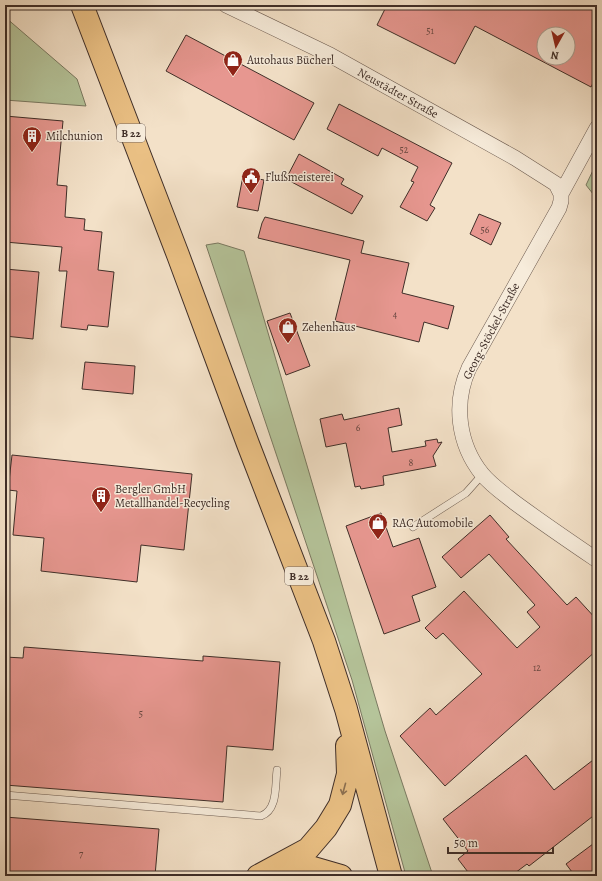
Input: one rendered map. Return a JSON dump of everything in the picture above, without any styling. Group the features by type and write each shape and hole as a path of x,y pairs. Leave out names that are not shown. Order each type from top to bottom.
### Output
{"main road":[{"name":"B 22","path":"82,7 178,255 248,444 324,641 346,709 391,876"},
{"path":"265,872 308,848 326,828 340,805 348,774 346,709"},
{"path":"265,872 310,867 341,876"}],"street":[{"name":"Neustädter Straße","path":"226,5 330,55 515,158 551,180 556,184 561,194"},
{"name":"Georg-Stöckel-Straße","path":"597,128 561,194 561,201 554,216 466,376 461,394 459,418 463,440 468,453 482,475 526,511 597,560"}],"lane":[{"path":"413,527 466,493 482,475"},
{"path":"5,795 261,816 271,810 274,801 277,770"}],"green space":[{"path":"5,17 77,79 86,106 5,100"},
{"path":"597,162 597,199 586,185"},
{"path":"218,243 244,251 385,731 433,876 406,876 352,680 206,245"}],"building":[{"path":"387,5 597,5 597,75 591,87 551,66 576,66 576,26 536,26 536,58 475,26 455,64 377,25"},
{"path":"186,35 314,103 294,140 166,71"},
{"path":"339,104 452,163 430,205 435,208 427,221 400,207 414,182 411,181 418,167 382,148 378,156 327,129"},
{"name":"Milchunion","path":"5,116 63,121 57,185 67,186 65,217 85,219 84,230 102,232 98,270 114,272 108,327 88,325 87,330 61,327 67,271 59,271 62,247 5,242"},
{"path":"299,154 344,179 341,184 363,196 352,214 286,179"},
{"name":"Flußmeisterei","path":"243,176 264,180 258,211 237,207"},
{"path":"479,214 501,223 491,245 470,234"},
{"path":"265,217 364,241 361,253 409,263 402,293 454,306 448,329 424,322 419,342 335,321 350,260 258,238"},
{"path":"5,269 39,272 33,339 5,336"},
{"name":"Zehenhaus","path":"290,313 310,366 286,375 267,321"},
{"path":"85,362 135,366 133,394 82,389"},
{"path":"399,408 402,425 388,428 392,452 426,446 425,441 437,439 438,443 442,442 433,456 436,466 383,476 384,485 361,489 360,486 355,487 346,443 326,447 320,419 342,414 344,420"},
{"name":"Bergler GmbH Metallhandel-Recycling","path":"12,455 192,474 184,550 141,545 137,582 41,571 44,538 13,535 17,491 8,490"},
{"path":"381,513 393,547 419,538 436,587 412,596 420,621 384,634 346,526"},
{"path":"490,515 509,537 506,539 567,605 576,597 597,620 597,650 445,786 400,736 430,708 436,715 482,674 443,633 436,639 425,628 464,591 517,648 540,627 527,612 535,605 489,554 461,578 442,557"},
{"path":"24,647 203,661 203,656 280,662 273,750 227,746 223,802 5,785 5,657 23,658"},
{"path":"526,755 554,790 597,757 597,813 529,866 527,864 511,876 471,876 458,859 468,851 443,819"},
{"path":"5,817 159,829 155,876 5,876"},
{"path":"597,841 597,876 575,876 566,864"}],"place":[{"name":"Autohaus Bücherl","path":"233,77"},
{"name":"Milchunion","path":"32,153"},
{"name":"Flußmeisterei","path":"251,194"},
{"name":"Zehenhaus","path":"288,344"},
{"name":"Bergler GmbH Metallhandel-Recycling","path":"101,513"},
{"name":"RAC Automobile","path":"378,540"}]}
